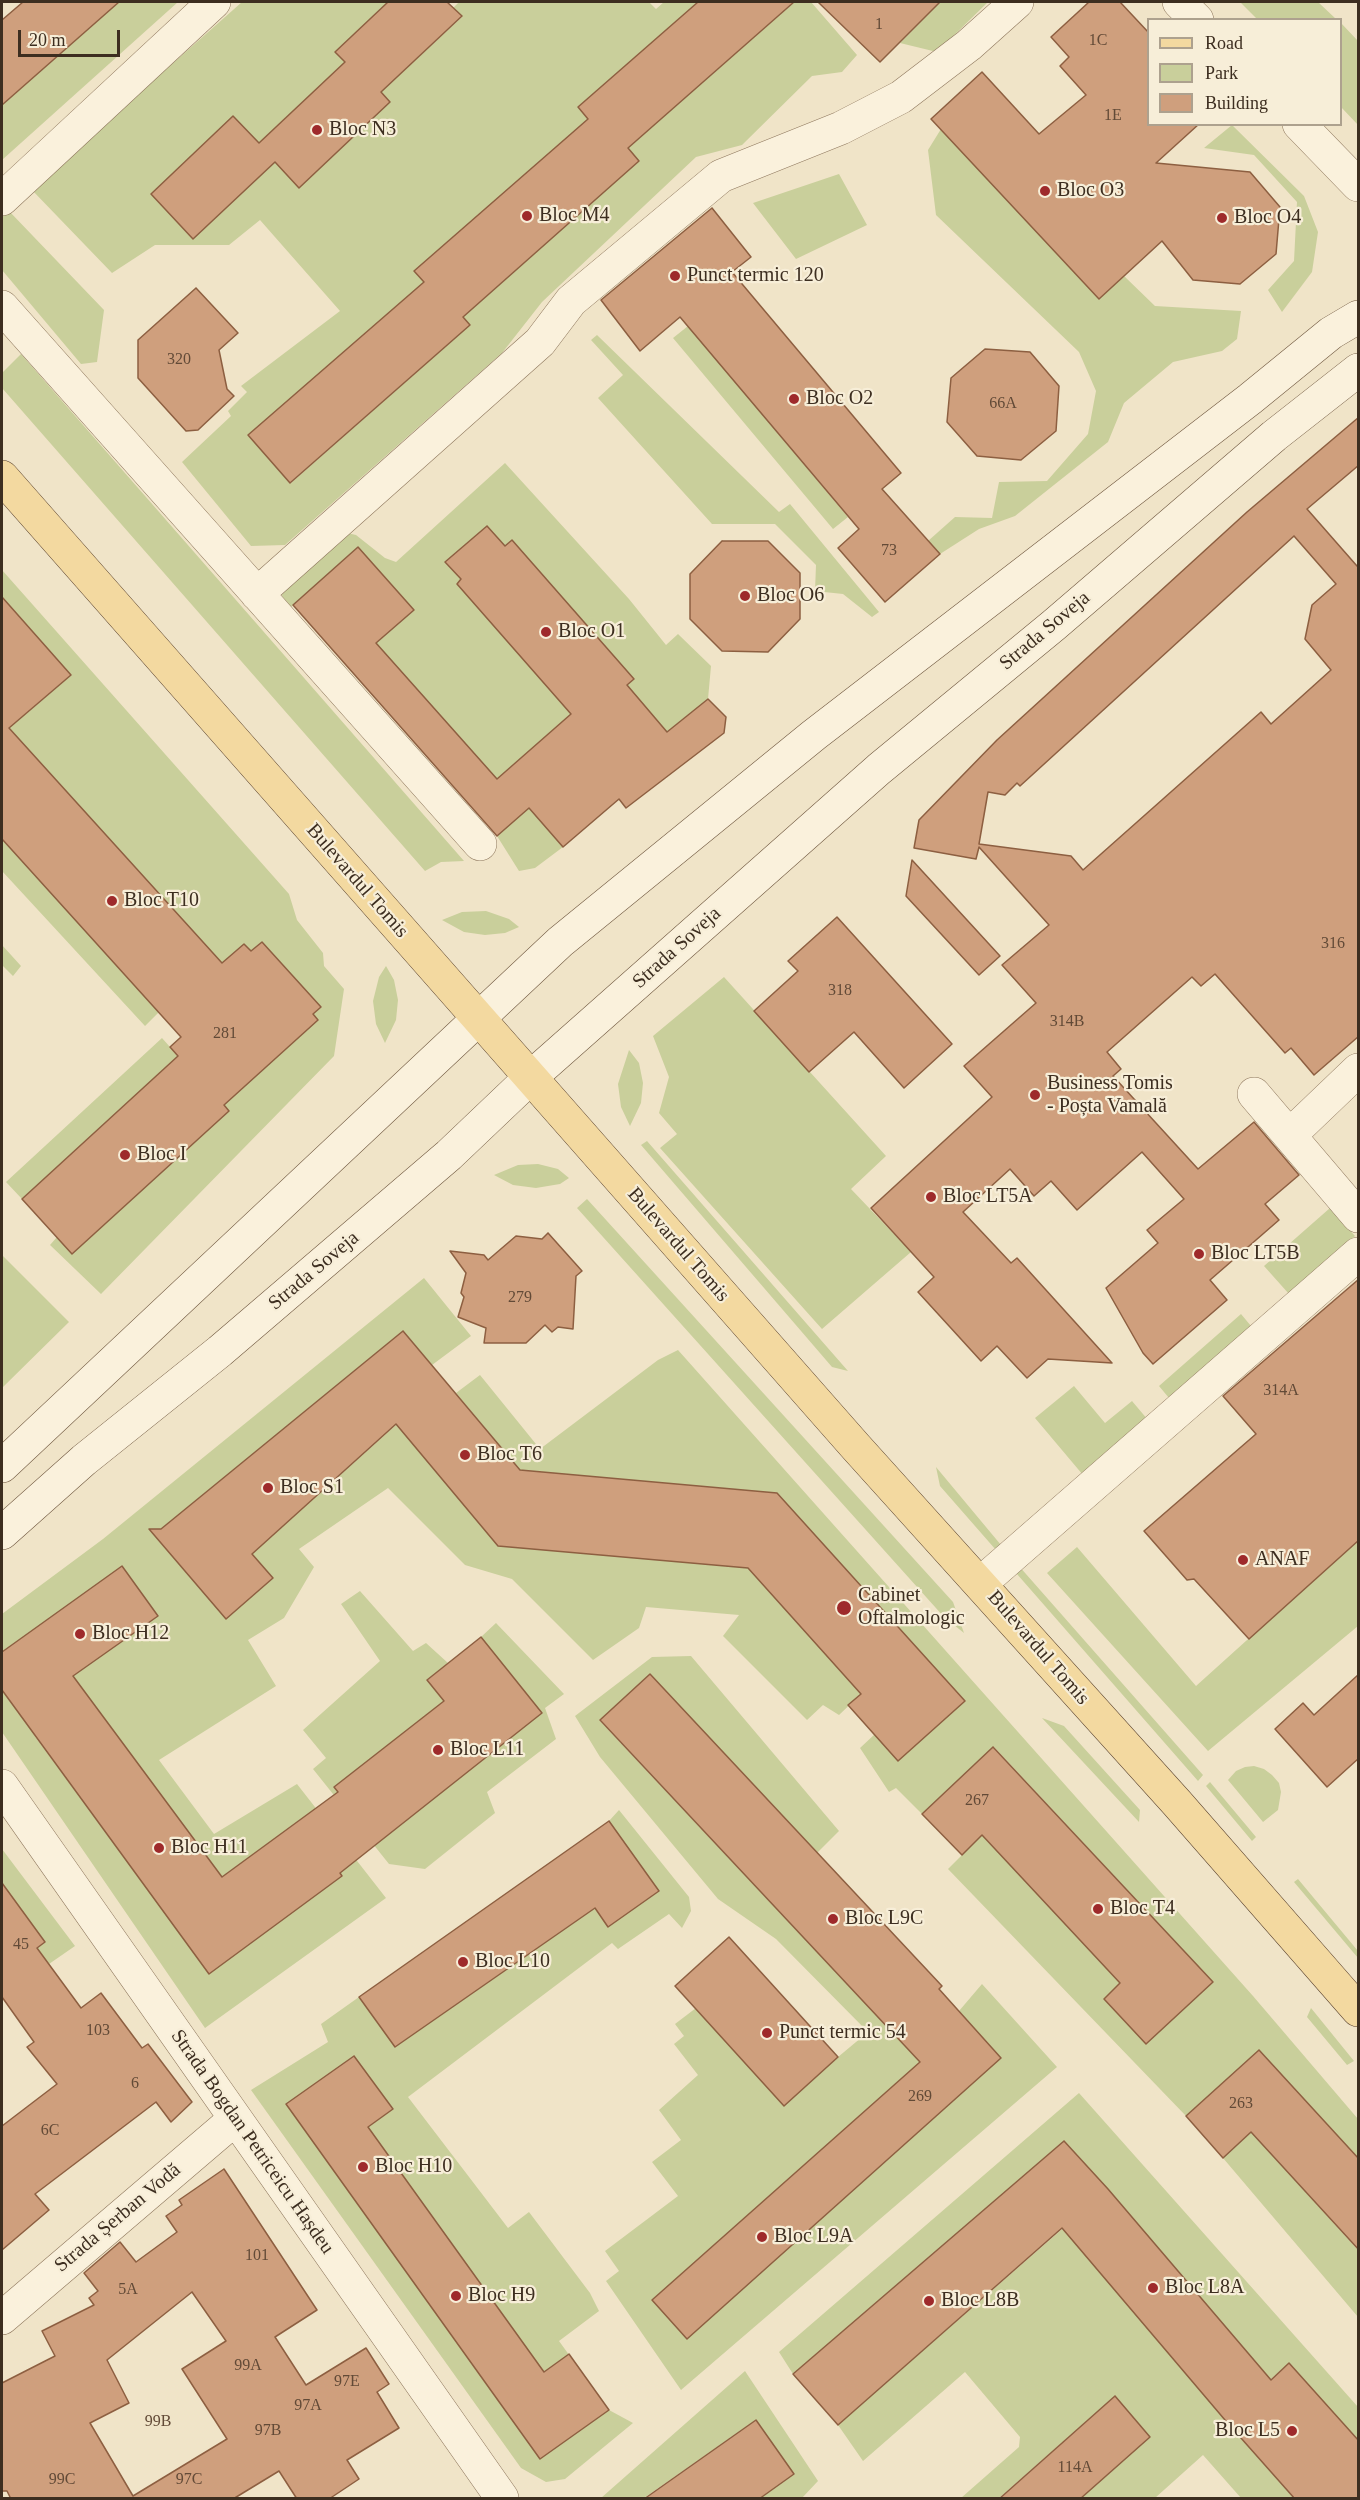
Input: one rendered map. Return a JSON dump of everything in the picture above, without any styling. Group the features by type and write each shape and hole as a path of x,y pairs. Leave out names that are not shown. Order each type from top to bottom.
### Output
{"main road":[{"name":"Bulevardul Tomis","path":"2,477 856,1447 981,1583 1359,2010"}],"street":[{"path":"2,199 214,2"},
{"path":"257,594 540,342 571,301 721,176 841,128 901,97 969,45 1017,2"},
{"path":"1179,2 1195,18"},
{"path":"1301,126 1359,185"},
{"path":"2,307 480,844"},
{"path":"2,1466 560,942 758,778 1250,399 1331,333 1359,317"},
{"name":"Strada Soveja","path":"2,1533 84,1460 220,1351 449,1155 531,1077 872,775 1054,625 1274,436 1359,370"},
{"path":"1290,1135 1359,1070"},
{"path":"1254,1094 1359,1215"},
{"path":"981,1583 1359,1254"},
{"name":"Strada Bogdan Petriceicu Hașdeu","path":"2,1786 502,2499"},
{"name":"Strada Șerban Vodă","path":"2,2318 235,2119"}],"green space":[{"path":"119,2 178,2 2,160 2,105"},
{"path":"242,2 388,2 335,52 345,62 259,143 233,116 151,194 193,238 275,162 381,92 462,17 453,8 459,2 649,2 656,9 664,2 698,2 578,107 588,119 414,271 424,282 249,435 291,483 469,326 463,317 639,161 628,148 790,6 787,2 811,2 857,55 842,72 812,76 742,145 696,157 542,302 502,353 285,545 251,546 182,462 231,416 228,411 247,392 241,386 340,311 260,220 229,245 155,245 112,273 31,189"},
{"path":"940,2 988,2 937,52 900,43"},
{"path":"1240,2 1318,2 1335,18 1256,18"},
{"path":"1342,24 1358,41 1358,125 1342,108"},
{"path":"1233,126 1304,196 1318,232 1312,272 1282,312 1268,290 1294,261 1297,202 1254,155 1204,148"},
{"path":"941,129 1099,299 1124,276 1155,306 1241,311 1237,339 1222,351 1173,362 1124,403 1108,442 1015,516 979,529 940,554 928,541 955,517 992,518 999,482 1047,481 1088,434 1096,391 1079,352 936,215 928,150"},
{"path":"839,174 867,225 796,259 753,203"},
{"path":"9,211 104,310 97,362 81,364 2,270 2,217"},
{"path":"688,326 848,517 833,529 673,338"},
{"path":"597,335 779,512 790,504 879,612 872,617 843,594 815,591 816,565 775,524 712,524 598,398 623,375 591,340"},
{"path":"21,354 464,861 441,862 425,871 2,388 2,373"},
{"path":"505,463 629,599 666,645 678,634 711,666 708,699 605,781 563,847 535,868 519,871 497,836 578,764 497,779 376,643 414,610 358,548 291,607 282,596 283,589 347,533 356,535 385,558 396,562","holes":["487,526 505,546 512,540 634,679 581,725 457,584 461,579 445,562"]},
{"path":"2,570 289,894 297,920 323,953 324,966 344,989 334,1056 101,1294 50,1245 57,1237 72,1253 229,1111 224,1105 317,1020 313,1014 321,1007 262,942 251,951 244,944 222,963 9,728 6,731 2,726 2,711 5,708 18,705 26,714 71,675 2,597"},
{"path":"2,839 159,1012 145,1026 2,871"},
{"path":"486,911 509,919 519,927 505,933 485,935 464,932 442,920 462,912"},
{"path":"2,945 21,966 13,976 2,965"},
{"path":"386,966 394,980 398,1000 396,1020 385,1043 376,1024 373,1001 379,977"},
{"path":"724,977 886,1156 851,1189 911,1252 822,1329 660,1148 677,1134 659,1113 669,1077 653,1036"},
{"path":"162,1038 178,1056 22,1199 6,1182"},
{"path":"629,1050 639,1063 643,1083 641,1103 630,1126 621,1107 618,1084"},
{"path":"647,1141 848,1371 832,1367 641,1145"},
{"path":"538,1164 558,1169 569,1178 560,1184 536,1188 513,1185 494,1175 518,1165"},
{"path":"587,1199 953,1602 964,1633 944,1617 577,1208"},
{"path":"1330,1208 1355,1236 1289,1294 1264,1266"},
{"path":"2,1255 69,1322 2,1388"},
{"path":"424,1278 471,1336 432,1365 403,1331 154,1535 226,1619 273,1578 252,1554 397,1424 748,1568 861,1694 839,1715 823,1705 807,1720 723,1636 739,1615 646,1607 639,1628 593,1660 512,1579 465,1565 388,1488 299,1549 314,1567 284,1618 248,1640 276,1686 159,1760 214,1834 297,1784 386,1898 205,2028 2,1732 2,1614 103,1539","holes":["88,1697 222,1877 300,1820 342,1876 209,1973 34,1735"]},
{"path":"1241,1314 1251,1326 1169,1398 1159,1386"},
{"path":"678,1350 1253,1996 1358,2119 1358,2159 1259,2050 1186,2116 948,1869 982,1835 1120,1983 1104,1999 1146,2044 1213,1982 994,1747 922,1814 896,1788 889,1792 860,1748 875,1734 965,1701 777,1493 520,1470 456,1393 480,1375 540,1449 658,1360"},
{"path":"1074,1386 1105,1423 1132,1401 1148,1420 1083,1475 1035,1418"},
{"path":"936,1467 1011,1557 1203,1775 1198,1781 940,1486"},
{"path":"1358,1540 1358,1626 1208,1751 1047,1573 1077,1547 1196,1686"},
{"path":"360,1591 413,1651 426,1643 448,1663 427,1680 444,1701 335,1787 541,1713 481,1637 496,1623 564,1694 545,1708 556,1739 487,1792 495,1813 425,1869 389,1864 313,1769 326,1758 303,1730 380,1661 341,1604"},
{"path":"691,1656 839,1831 817,1853 650,1674 600,1721 892,2032 930,2038 938,2047 652,2300 687,2338 1001,2058 959,2011 982,1984 1057,2067 681,2390 606,2281 619,2271 605,2251 678,2196 652,2162 681,2140 659,2110 698,2075 674,2044 684,2036 675,2024 696,2008 838,2057 868,2032 776,1939 718,1899 600,1757 575,1716 652,1657"},
{"path":"1042,1718 1064,1726 1140,1810 1139,1822"},
{"path":"1254,1766 1272,1775 1279,1783 1281,1792 1278,1810 1263,1822 1228,1780 1236,1771"},
{"path":"1210,1782 1256,1837 1252,1841 1206,1786"},
{"path":"619,1810 689,1897 691,1911 682,1928 669,1914 618,1949 612,1943 408,2097 508,2228 529,2212 590,2293 599,2311 559,2341 609,2410 633,2423 565,2479 546,2482 521,2468 251,2090 328,2042 321,2024 359,1997 395,2047 595,1908 608,1926 658,1892 609,1821"},
{"path":"2,1849 75,1946 49,1964 37,1948 45,1942 2,1884"},
{"path":"1298,1879 1358,1951 1358,1958 1294,1882"},
{"path":"1311,2008 1354,2061 1347,2065 1307,2017"},
{"path":"1079,2093 1358,2407 1358,2441 1289,2363 1225,2420 1295,2498 1241,2498 1203,2455 1155,2498 1080,2498 1150,2437 1115,2396 999,2498 961,2498 1019,2447 1020,2437 965,2372 863,2461 838,2425 1108,2189 1064,2141 793,2374 779,2352"},
{"path":"1251,2132 1358,2250 1358,2317 1223,2158"},
{"path":"745,2371 818,2481 802,2498 759,2498 794,2474 756,2420 644,2498 601,2498"}],"building":[{"path":"23,2 119,2 2,105 2,20"},
{"name":"Bloc N3","path":"388,2 447,2 462,16 381,92 390,102 299,188 275,162 193,239 151,194 233,116 259,143 345,62 335,52"},
{"name":"Bloc M4","path":"698,2 794,2 628,148 639,161 463,317 470,325 290,483 248,435 424,282 414,271 588,119 578,107"},
{"path":"818,2 940,2 880,62"},
{"path":"1089,2 1120,2 1147,31 1147,126 1197,126 1156,163 1250,172 1280,207 1276,254 1240,284 1193,280 1162,241 1099,299 931,119 982,72 1039,134 1086,95 1060,66 1069,57 1051,37"},
{"path":"712,208 751,257 732,272 901,473 882,489 940,554 885,602 838,548 859,529 680,317 640,351 601,300"},
{"path":"196,288 238,333 219,350 227,389 234,396 198,430 186,431 138,378 138,340"},
{"path":"985,349 1030,352 1059,386 1056,431 1021,460 977,456 947,422 951,378"},
{"path":"1359,417 1359,465 1307,509 1357,566 1359,564 1359,1036 1314,1075 1291,1048 1285,1053 1215,974 1201,986 1192,977 1107,1052 1121,1069 1113,1076 1198,1169 1254,1122 1299,1175 1265,1204 1279,1220 1210,1280 1227,1300 1153,1364 1143,1353 1106,1288 1158,1243 1147,1230 1184,1199 1142,1152 1077,1210 1051,1181 1034,1196 1010,1169 963,1212 1011,1263 1017,1258 1112,1363 1048,1359 1027,1378 997,1346 981,1361 918,1292 934,1277 871,1208 992,1097 964,1066 1036,1003 1002,965 1049,925 979,847 976,859 914,848 919,820 997,740 1247,512","holes":["1294,536 1336,584 1312,605 1305,639 1331,670 1271,724 1261,712 1083,870 1071,856 979,844 988,792 1005,795 1017,783 1020,786"]},
{"path":"487,526 505,546 512,540 634,679 627,685 667,732 708,699 726,717 724,733 626,808 619,799 563,847 529,808 497,836 293,605 358,547 414,610 376,643 497,779 571,714 457,584 461,579 445,562"},
{"name":"Bloc O6","path":"722,541 768,541 800,573 800,619 768,652 722,651 690,619 690,574"},
{"path":"2,597 71,675 9,728 222,963 244,944 251,951 262,942 321,1007 313,1014 318,1020 224,1105 229,1111 72,1254 22,1199 178,1056 170,1047 181,1037 2,839"},
{"path":"912,860 1000,956 979,975 906,896"},
{"path":"837,917 952,1044 904,1088 854,1032 809,1072 754,1011 798,971 788,961"},
{"path":"548,1233 582,1271 576,1276 573,1329 558,1327 552,1332 545,1325 526,1343 484,1343 486,1328 458,1317 464,1297 461,1293 466,1273 450,1251 484,1255 488,1260 516,1236 542,1239"},
{"path":"1359,1279 1359,1540 1249,1639 1194,1579 1187,1580 1144,1531 1256,1434 1223,1396"},
{"path":"403,1331 520,1470 777,1493 965,1701 898,1761 848,1705 861,1694 748,1568 498,1546 396,1424 252,1554 273,1578 226,1619 149,1529 161,1529"},
{"path":"122,1566 158,1616 73,1676 222,1877 338,1792 334,1787 444,1701 427,1680 481,1637 542,1713 340,1873 342,1876 209,1974 2,1690 2,1652"},
{"path":"650,1674 942,1986 939,1989 1001,2058 687,2339 652,2300 920,2062 600,1720"},
{"path":"1359,1674 1359,1758 1327,1787 1275,1729 1303,1703 1314,1715"},
{"name":"Bloc T4","path":"993,1747 1213,1982 1146,2044 1104,1999 1120,1983 982,1835 962,1855 922,1814"},
{"name":"Bloc L10","path":"609,1821 659,1891 608,1927 595,1908 395,2047 359,1997"},
{"path":"2,1883 45,1942 37,1948 81,2008 101,1993 142,2048 148,2044 192,2102 171,2122 156,2102 35,2194 49,2210 2,2250 2,2126 57,2084 27,2047 34,2042 2,1997"},
{"name":"Punct termic 54","path":"729,1937 838,2057 784,2106 675,1986"},
{"path":"1259,2050 1359,2159 1359,2250 1251,2132 1223,2158 1186,2116"},
{"name":"Bloc H9","path":"354,2056 393,2109 368,2127 544,2372 569,2354 609,2410 540,2459 286,2104"},
{"path":"1064,2141 1108,2189 1271,2380 1289,2363 1359,2441 1359,2499 1295,2499 1062,2228 838,2425 793,2374"},
{"path":"224,2169 317,2310 275,2337 306,2385 366,2348 389,2384 377,2392 399,2428 347,2460 359,2479 329,2499 297,2499 279,2471 233,2499 11,2499 7,2491 2,2491 2,2383 55,2356 42,2331 94,2305 89,2298 98,2291 84,2273 120,2242 136,2262 177,2232 166,2216 182,2205 179,2200","holes":["192,2292 226,2341 182,2369 227,2439 133,2496 90,2423 129,2403 107,2360"]},
{"path":"1115,2396 1150,2437 1080,2499 999,2499"},
{"path":"756,2420 794,2474 759,2499 644,2499"}],"place":[{"name":"Bloc N3","path":"317,130"},
{"name":"Bloc O3","path":"1045,191"},
{"name":"Bloc M4","path":"527,216"},
{"name":"Bloc O4","path":"1222,218"},
{"name":"Punct termic 120","path":"675,276"},
{"name":"Bloc O2","path":"794,399"},
{"name":"Bloc O6","path":"745,596"},
{"name":"Bloc O1","path":"546,632"},
{"name":"Bloc T10","path":"112,901"},
{"name":"Business Tomis - Poșta Vamală","path":"1035,1095"},
{"name":"Bloc I","path":"125,1155"},
{"name":"Bloc LT5A","path":"931,1197"},
{"name":"Bloc LT5B","path":"1199,1254"},
{"name":"Bloc T6","path":"465,1455"},
{"name":"Bloc S1","path":"268,1488"},
{"name":"ANAF","path":"1243,1560"},
{"name":"Cabinet Oftalmologic","path":"844,1608"},
{"name":"Bloc H12","path":"80,1634"},
{"name":"Bloc L11","path":"438,1750"},
{"name":"Bloc H11","path":"159,1848"},
{"name":"Bloc T4","path":"1098,1909"},
{"name":"Bloc L9C","path":"833,1919"},
{"name":"Bloc L10","path":"463,1962"},
{"name":"Punct termic 54","path":"767,2033"},
{"name":"Bloc H10","path":"363,2167"},
{"name":"Bloc L9A","path":"762,2237"},
{"name":"Bloc L8A","path":"1153,2288"},
{"name":"Bloc H9","path":"456,2296"},
{"name":"Bloc L8B","path":"929,2301"},
{"name":"Bloc L5","path":"1292,2431"}]}
